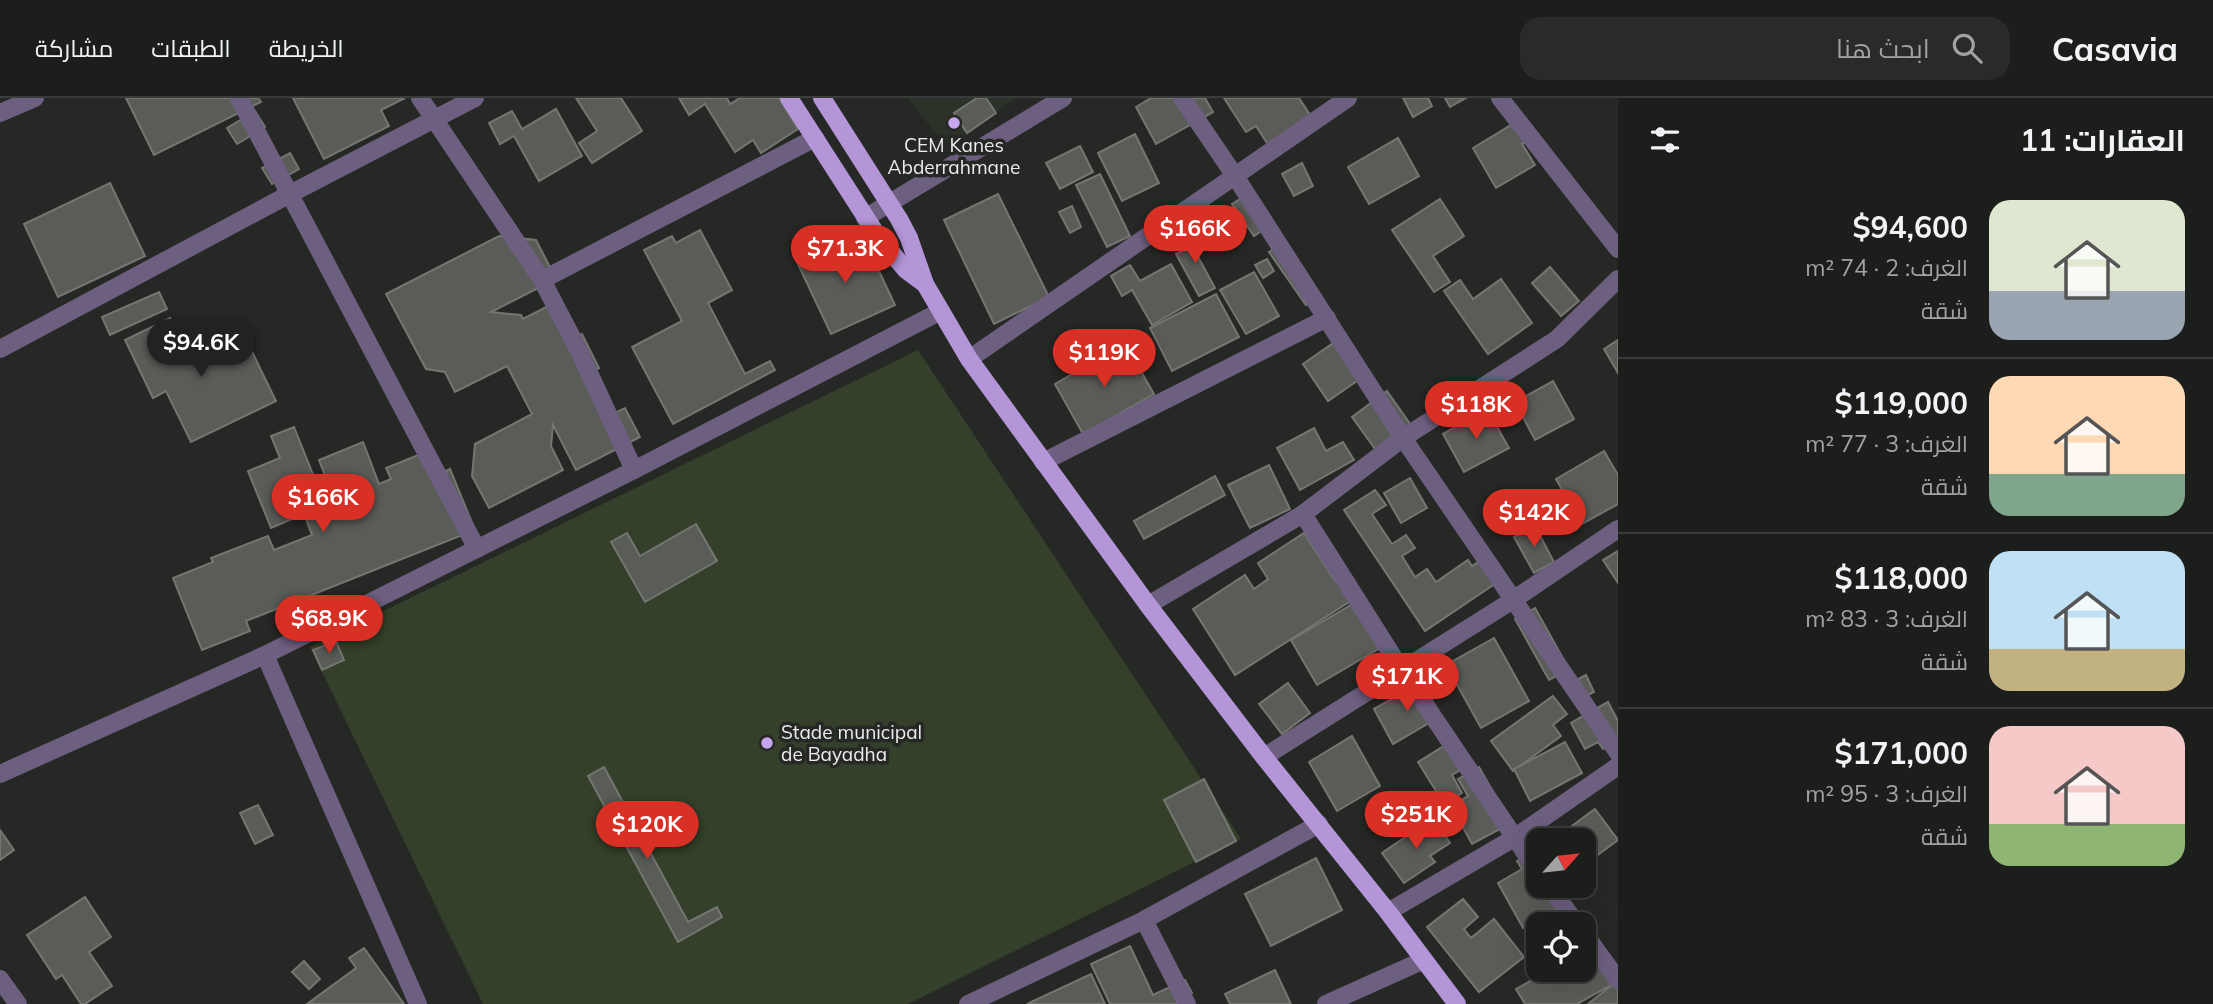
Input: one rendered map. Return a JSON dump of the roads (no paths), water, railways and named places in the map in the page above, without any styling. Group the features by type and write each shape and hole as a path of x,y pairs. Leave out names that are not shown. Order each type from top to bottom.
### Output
{"main road":[{"path":"789,98 891,254 925,284"},
{"path":"822,98 890,203 909,238 925,284 970,359 1147,605 1457,1004"}],"street":[{"path":"0,113 35,98"},
{"path":"239,98 477,549"},
{"path":"420,98 542,280 579,351 634,470"},
{"path":"0,349 475,98"},
{"path":"865,218 1063,98"},
{"path":"1182,98 1403,438 1618,753"},
{"path":"970,359 1348,98"},
{"path":"1500,98 1618,249"},
{"path":"542,280 815,138"},
{"path":"1147,605 1303,514 1403,438 1557,339 1618,279"},
{"path":"0,775 265,655 634,470 941,311"},
{"path":"1043,462 1327,318"},
{"path":"1303,514 1401,669 1526,855"},
{"path":"1264,757 1513,600 1618,528"},
{"path":"265,655 418,1004"},
{"path":"1388,912 1514,838 1618,766"},
{"path":"968,1004 1144,920 1319,824"},
{"path":"1144,920 1187,1004"},
{"path":"1596,950 1618,980"},
{"path":"1326,1004 1424,960"},
{"path":"0,978 18,1004"}],"place":[{"name":"CEM Kanes Abderrahmane","path":"954,123"},
{"name":"Stade municipal de Bayadha","path":"767,743"}]}
